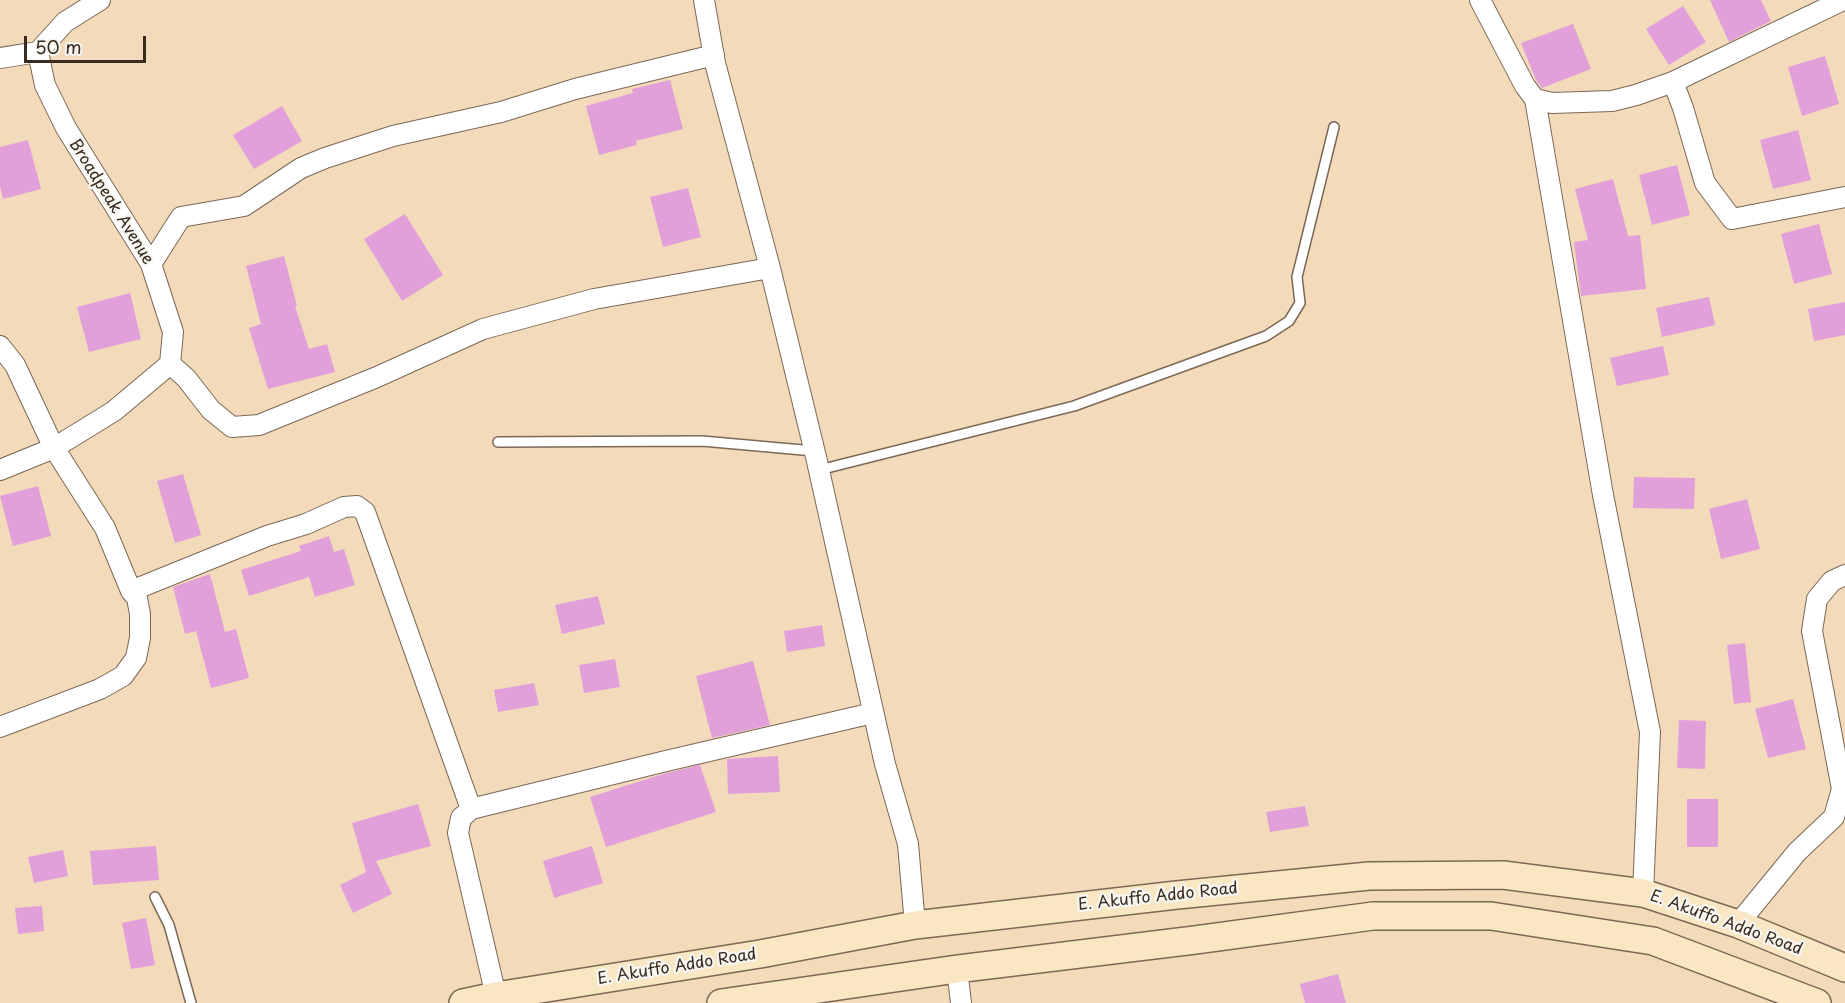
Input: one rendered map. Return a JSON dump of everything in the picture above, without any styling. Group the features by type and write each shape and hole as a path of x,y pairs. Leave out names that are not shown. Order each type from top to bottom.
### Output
{"main road":[{"name":"E. Akuffo Addo Road","path":"463,1003 760,954 915,925 1369,876 1503,875 1643,893 1738,924 1845,968"},
{"path":"721,1003 957,969 1373,916 1491,916 1653,941 1817,1003"}],"street":[{"path":"0,58 38,52 66,22 100,0"},
{"path":"704,0 714,55 770,268 817,461 885,764 909,844 915,925"},
{"path":"1480,0 1534,99 1605,507 1650,732 1643,893"},
{"path":"1534,99 1552,103 1612,100 1636,96 1673,82 1843,0"},
{"name":"Broadpeak Avenue","path":"38,52 45,85 66,128 151,264 173,332 170,364"},
{"path":"151,264 181,218 244,206 301,168 317,161 393,136 501,112 575,89 714,55"},
{"path":"1673,82 1705,183 1732,219 1845,197"},
{"path":"0,470 54,448 114,411 170,364 186,378 211,410 232,427 259,425 377,377 483,329 594,299 770,268"},
{"path":"0,346 15,365 54,448 105,528 131,591 137,598 140,614 140,638 136,658 123,676 100,689 0,727"},
{"path":"131,591 267,536 306,524 344,507 357,506 364,512 471,809"},
{"path":"1738,924 1797,852 1834,817 1842,789 1812,631 1817,599 1832,581 1845,575"},
{"path":"496,996 458,833 460,818 471,809 873,713"},
{"path":"957,969 961,1003"}],"lane":[{"path":"498,442 702,441 817,461 1074,406 1266,336 1289,321 1300,303 1297,277 1334,127"},
{"path":"155,897 169,925 191,1003"}],"building":[{"path":"1710,0 1761,0 1771,21 1729,42"},
{"path":"1683,6 1706,42 1669,65 1646,29"},
{"path":"1573,24 1591,69 1542,88 1536,80 1521,43"},
{"path":"1825,56 1839,104 1802,116 1788,67"},
{"path":"670,80 683,129 636,141 637,145 599,155 586,106 633,93 632,89"},
{"path":"282,106 302,141 254,169 233,135"},
{"path":"1798,130 1811,180 1773,189 1760,140"},
{"path":"28,140 41,189 3,199 0,186 0,147"},
{"path":"1677,165 1690,215 1652,225 1639,175"},
{"path":"1613,179 1628,236 1640,235 1646,289 1581,296 1574,242 1588,240 1575,189"},
{"path":"688,188 701,237 663,247 650,197"},
{"path":"405,214 443,275 402,301 364,239"},
{"path":"1819,224 1832,274 1794,284 1781,234"},
{"path":"284,256 297,306 295,306 309,349 327,344 335,372 268,389 249,328 261,324 246,266"},
{"path":"130,293 141,339 89,352 77,307"},
{"path":"1709,297 1715,325 1662,337 1656,308"},
{"path":"1845,302 1845,335 1814,341 1808,309"},
{"path":"1663,346 1669,375 1617,386 1610,358"},
{"path":"183,474 201,535 175,543 157,481"},
{"path":"1634,477 1695,478 1694,509 1633,508"},
{"path":"38,486 51,536 13,546 0,496"},
{"path":"1747,499 1760,549 1721,559 1709,509"},
{"path":"329,536 334,552 344,549 355,585 315,597 309,577 249,596 241,570 301,551 299,546"},
{"path":"210,574 225,632 236,629 249,678 211,688 196,631 185,634 173,587"},
{"path":"598,596 605,624 562,634 555,605"},
{"path":"822,625 825,646 787,652 784,631"},
{"path":"1745,643 1751,702 1734,704 1727,645"},
{"path":"615,659 620,687 584,693 579,665"},
{"path":"753,661 770,725 712,738 696,676"},
{"path":"534,683 539,705 498,712 494,690"},
{"path":"1793,699 1806,749 1768,758 1755,709"},
{"path":"1679,720 1706,721 1705,769 1677,768"},
{"path":"778,756 780,792 728,794 727,759"},
{"path":"700,765 716,812 606,847 590,797"},
{"path":"1687,799 1718,799 1718,847 1687,847"},
{"path":"418,804 431,846 376,861 392,894 353,913 340,885 366,872 352,823"},
{"path":"1305,806 1309,826 1270,832 1266,812"},
{"path":"156,846 159,880 93,885 90,851"},
{"path":"592,846 603,883 554,898 543,861"},
{"path":"63,850 68,876 34,883 28,857"},
{"path":"42,906 44,931 18,934 15,908"},
{"path":"146,918 155,965 131,969 122,923"},
{"path":"1338,974 1346,1003 1305,1003 1300,984"}]}
